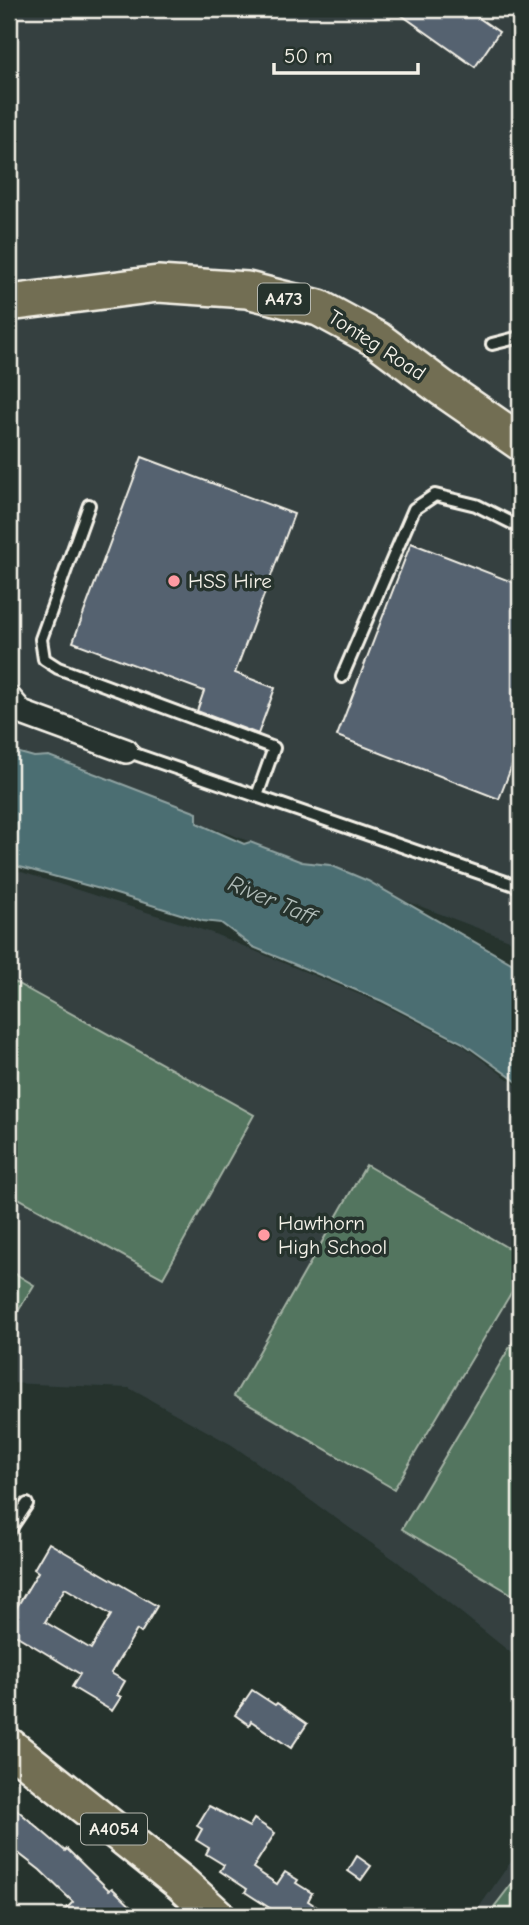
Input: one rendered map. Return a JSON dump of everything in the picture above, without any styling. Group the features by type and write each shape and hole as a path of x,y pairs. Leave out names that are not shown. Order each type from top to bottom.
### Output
{"main road":[{"name":"Tonteg Road","path":"9,303 158,284 247,290 319,308 378,340 520,442"},
{"name":"A4054","path":"9,1746 172,1876 217,1916"}],"street":[{"path":"9,698 22,713 126,751"}],"lane":[{"path":"492,344 520,337"},
{"path":"342,677 414,509 435,495 476,505 520,527"},
{"path":"89,505 41,639 44,659 58,668 274,748 257,796"},
{"path":"126,751 520,887"},
{"path":"9,1531 27,1504"}],"shaded area":[{"path":"9,9 520,9 520,942 219,830 109,796 9,753"},
{"name":"Hawthorn High School","path":"9,868 212,933 382,1004 462,1045 520,1088 520,1660 398,1562 232,1445 129,1388 9,1383"},
{"path":"520,1849 520,1916 474,1916 482,1903"}],"green space":[{"path":"9,979 254,1115 163,1278 9,1193"},
{"path":"366,1165 520,1255 520,1278 394,1489 234,1396"},
{"path":"9,1270 34,1285 9,1326"},
{"path":"520,1330 520,1599 402,1529"},
{"path":"520,1873 520,1916 487,1916"}],"water":[{"name":"River Taff","path":"9,750 34,757 49,756 197,813 197,823 244,844 250,842 302,862 330,865 368,881 520,968 520,1084 463,1043 382,1001 253,947 221,923 203,921 9,864"}],"building":[{"path":"393,9 466,9 499,32 475,67"},
{"path":"142,457 294,514 235,673 275,688 258,734 197,711 204,691 73,642"},
{"path":"411,543 520,585 520,745 499,799 337,736"},
{"path":"49,1543 157,1606 141,1633 137,1630 111,1673 125,1681 117,1695 121,1697 112,1711 72,1687 80,1674 9,1631 9,1620 38,1572 34,1569","holes":["65,1588 111,1615 91,1649 45,1622"]},
{"path":"252,1690 307,1724 291,1748 251,1721 249,1725 235,1715"},
{"path":"9,1803 65,1851 67,1849 109,1890 112,1888 141,1916 59,1916 73,1902 40,1870 9,1846"},
{"path":"209,1806 249,1827 254,1819 275,1833 253,1868 277,1884 285,1872 298,1880 296,1883 312,1893 308,1901 331,1916 282,1916 245,1892 247,1889 220,1871 224,1865 206,1854 209,1848 196,1840 202,1829 197,1826"},
{"path":"357,1856 371,1866 361,1880 348,1871"}],"place":[{"name":"HSS Hire","path":"174,581"},
{"name":"Hawthorn High School","path":"264,1235"}]}
